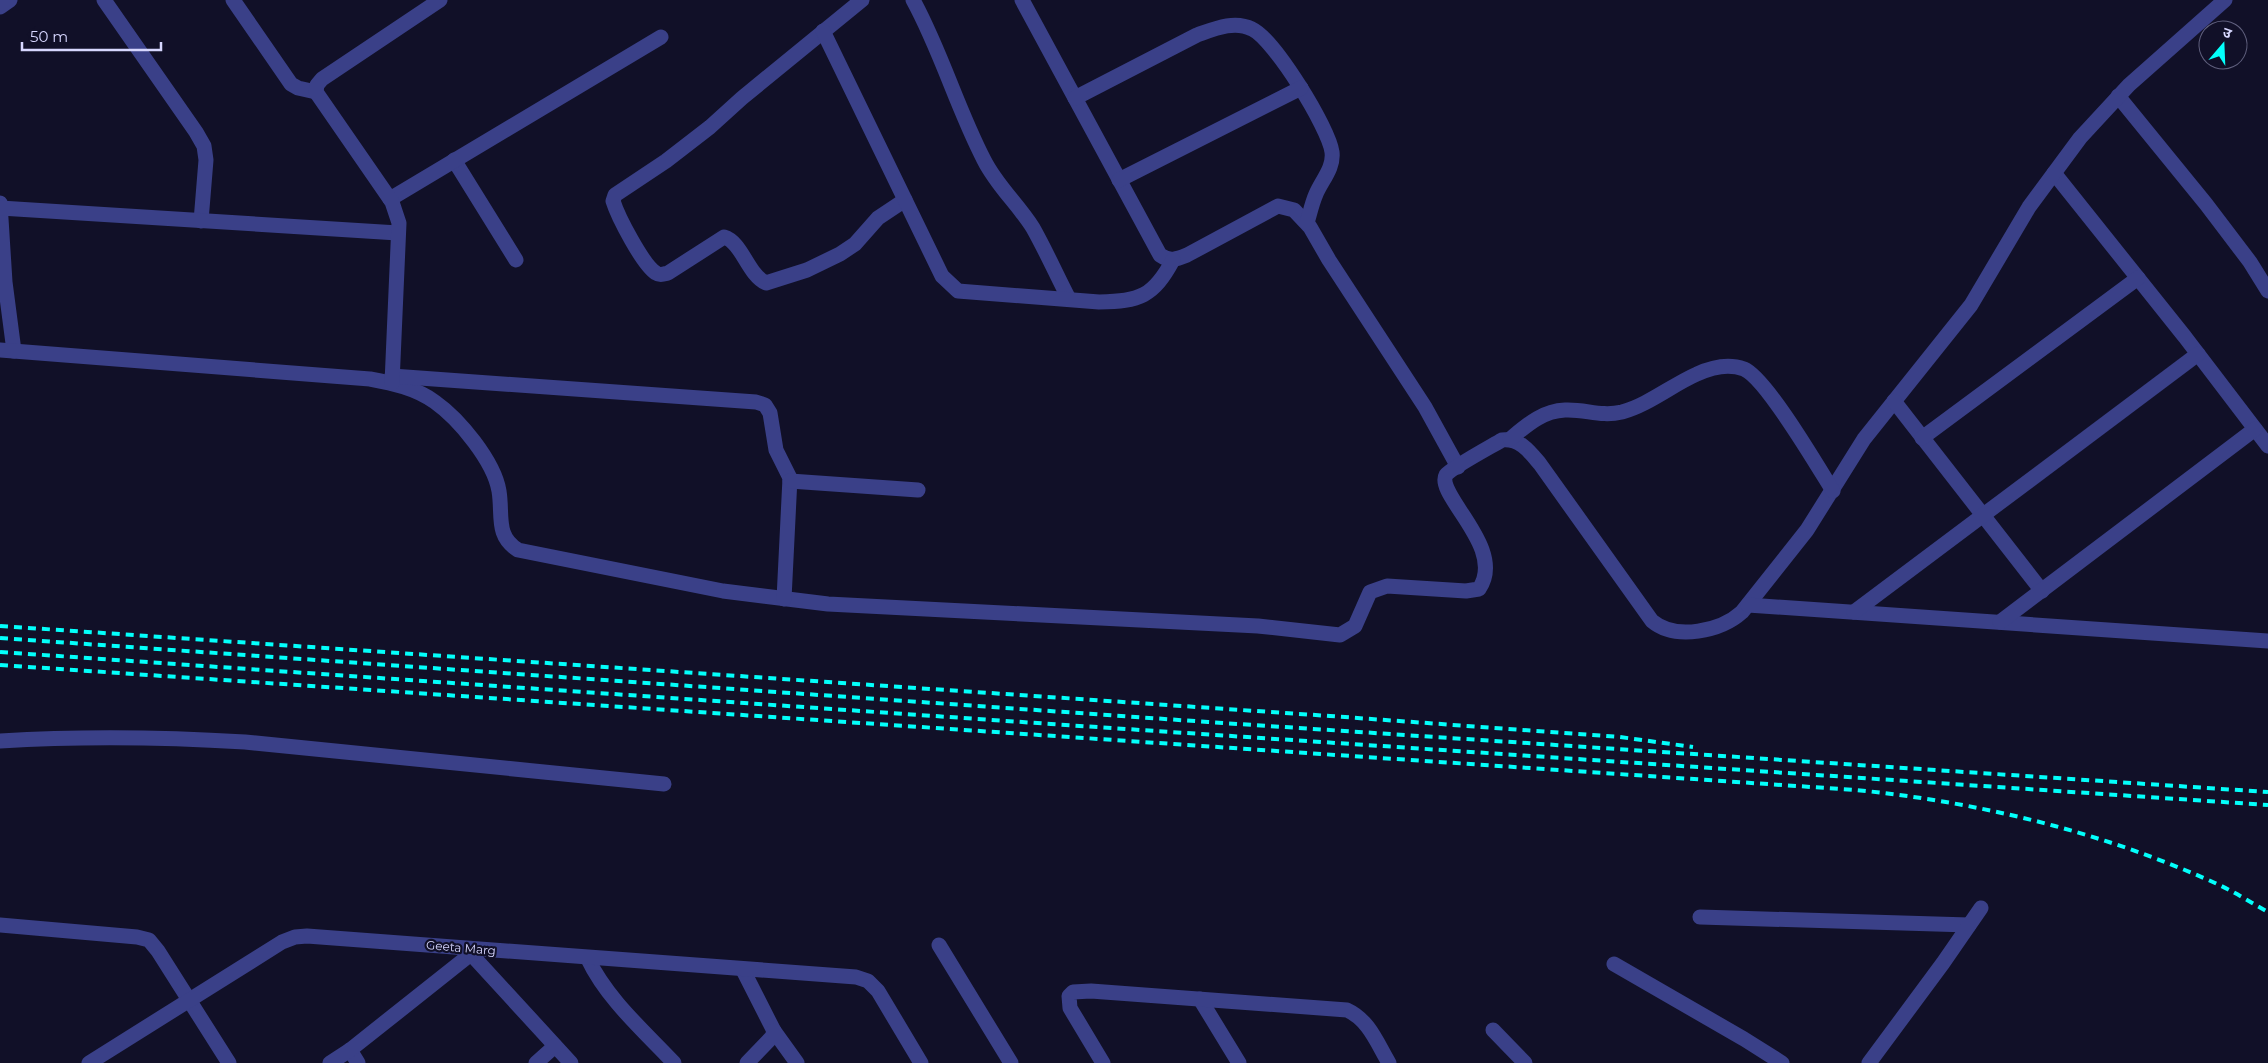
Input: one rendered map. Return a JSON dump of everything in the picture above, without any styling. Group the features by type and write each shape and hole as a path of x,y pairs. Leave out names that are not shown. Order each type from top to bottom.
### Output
{"street":[{"path":"0,7 10,0"},
{"path":"104,0 204,146 206,160 200,221"},
{"path":"234,0 292,84 298,88 316,92"},
{"path":"392,380 398,233 397,212 316,92 317,85 322,79 440,0"},
{"path":"913,0 932,38 984,161 997,184 1019,208 1033,229 1069,299"},
{"path":"1022,0 1160,256 1173,260 1187,255 1278,206 1294,210 1307,223 1328,260 1425,407 1458,467"},
{"path":"1510,439 1525,447 1540,464 1643,610 1657,625 1679,631 1704,631 1731,621 1748,605 1807,530 1834,491 1864,439 1971,305 2029,207 2080,138 2118,96 2225,0"},
{"path":"859,1 710,127 666,161 615,195 613,201 638,251 656,274 661,275 668,272 724,237 734,244 758,278 766,283 806,270 840,254 855,244 878,218 905,200"},
{"path":"1075,98 1197,35 1218,27 1233,25 1251,28 1265,37 1301,88 1329,140 1332,160 1327,175 1317,192 1307,223"},
{"path":"823,31 942,276 958,291 1119,302 1147,294 1158,285 1173,260"},
{"path":"390,199 661,37"},
{"path":"1119,180 1301,88"},
{"path":"2118,96 2206,204 2250,262 2268,291"},
{"path":"454,160 516,260"},
{"path":"2054,173 2198,354 2268,446"},
{"path":"398,233 1,206 7,350 370,379 756,402 765,405 770,413 776,450 787,470 790,481 784,599"},
{"path":"1922,438 2138,278"},
{"path":"1854,612 2198,354"},
{"path":"392,380 435,402 465,430 487,461 499,490 502,531 507,544 518,550 706,588 828,604 1258,626 1340,635 1355,626 1367,596 1376,588 1387,586 1466,591 1479,589 1484,572 1484,557 1480,543 1445,485 1447,474 1502,440 1510,439 1534,418 1567,410 1604,414 1623,412 1697,374 1720,366 1745,369 1764,385 1834,491"},
{"path":"1894,401 2042,591"},
{"path":"2000,622 2255,429"},
{"path":"790,481 918,490"},
{"path":"1748,605 2268,641"},
{"path":"0,741 121,737 235,741 664,784"},
{"path":"1869,1063 1981,908"},
{"path":"1700,917 1969,925"},
{"path":"0,925 125,936 148,940 158,951 229,1063"},
{"name":"Geeta Marg","path":"89,1063 282,942 295,937 325,937 473,952 856,977 868,981 878,991 922,1063"},
{"path":"939,946 1011,1063"},
{"path":"330,1063 350,1050 473,952 571,1063"},
{"path":"588,959 611,995 674,1063"},
{"path":"1614,964 1782,1063"},
{"path":"743,970 773,1025 774,1031 797,1063"},
{"path":"1103,1063 1070,1008 1069,996 1073,992 1091,991 1347,1010 1358,1015 1368,1026 1389,1063"},
{"path":"1200,999 1239,1063"},
{"path":"1494,1030 1526,1063"},
{"path":"747,1063 772,1037 774,1031"},
{"path":"536,1063 555,1046"},
{"path":"350,1050 358,1063"}],"railway":[{"path":"0,626 1330,716 1620,737 1693,747"},
{"path":"0,638 1208,722 2268,792"},
{"path":"0,652 2268,805"},
{"path":"0,665 1856,790 1902,795 1994,811 2084,834 2172,865 2222,886 2268,912"}]}
